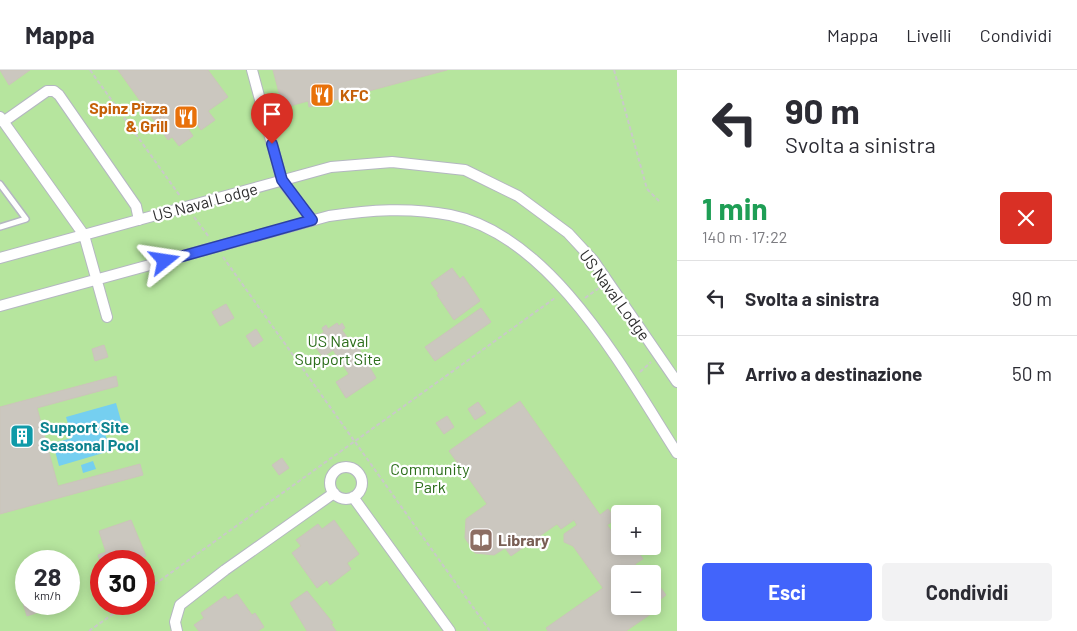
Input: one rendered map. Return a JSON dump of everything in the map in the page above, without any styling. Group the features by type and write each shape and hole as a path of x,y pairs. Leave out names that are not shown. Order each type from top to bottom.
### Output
{"street":[{"path":"252,70 282,180 312,220"},
{"path":"107,317 84,235 2,119 47,91 54,91 136,206 139,220"},
{"name":"US Naval Lodge","path":"0,258 331,167 392,162 465,170 518,196 568,233 593,260 677,382"},
{"path":"0,306 312,220 368,210 412,210 452,215 491,231 530,255 565,291 631,381 677,453"},
{"path":"349,468 357,472 361,481 360,490 353,497 345,499 334,493 330,484 332,475 339,469 349,468"},
{"path":"177,631 175,622 180,605 224,570 334,493"},
{"path":"353,497 450,631"}],"lane":[{"path":"0,184 26,219 0,227"}],"path":[{"path":"90,70 490,631"},
{"path":"614,70 647,189 660,202"},
{"path":"576,304 607,282"},
{"path":"155,584 565,291"},
{"path":"631,381 657,355"},
{"path":"89,631 112,615"}],"green space":[{"name":"US Naval Support Site","path":"0,70 677,70 677,631 0,631"}],"water":[{"path":"116,403 122,424 104,429 110,451 59,466 53,443 72,438 66,417"},
{"path":"93,461 96,469 83,473 81,465"}],"building":[{"path":"0,70 30,70 9,85"},
{"path":"118,70 208,70 228,97 208,111 215,120 201,130 195,121 187,127 193,136 179,146 172,137 168,140"},
{"path":"273,70 447,70 309,107 308,101 283,108"},
{"path":"452,268 460,279 463,276 480,301 454,320 431,283"},
{"path":"226,304 234,318 220,326 212,312"},
{"path":"481,308 491,322 435,361 425,347"},
{"path":"337,323 339,326 342,323 345,328 342,330 352,344 355,342 376,378 346,398 336,382 349,374 333,350 323,357 311,341 324,332 322,328 326,325 328,329"},
{"path":"256,329 263,340 253,347 246,336"},
{"path":"104,345 108,357 95,361 92,349"},
{"name":"Support Site Seasonal Pool","path":"116,376 118,386 37,408 58,486 140,464 143,475 0,514 0,407"},
{"path":"520,401 600,515 608,509 611,513 611,522 607,525 611,531 611,555 640,555 643,559 636,565 611,565 611,615 649,615 626,631 548,631 546,628 603,588 573,546 564,542 564,534 577,525 574,520 561,529 557,524 511,556 505,548 494,555 475,553 465,538 466,519 487,504 449,451"},
{"path":"478,402 486,413 475,420 468,409"},
{"path":"447,416 454,427 444,434 436,423"},
{"path":"282,458 289,468 279,475 272,465"},
{"path":"131,520 144,550 105,550 99,531"},
{"path":"334,520 359,554 347,563 351,569 330,585 327,580 317,588 292,553 301,546 296,540 318,524 322,529"},
{"path":"661,588 666,595 661,599"},
{"path":"307,591 333,623 331,624 336,631 307,631 290,603"},
{"path":"237,594 252,615 255,613 264,627 258,631 199,631 194,625 204,618 201,613 225,596 228,600"}],"place":[{"name":"KFC","path":"322,95"},
{"name":"Spinz Pizza & Grill","path":"186,117"},
{"name":"Support Site Seasonal Pool","path":"22,436"},
{"name":"Library","path":"481,540"}],"route":[{"path":"165,261 312,220 282,180 272,144"}],"park label":[{"name":"Community Park","path":"430,478"}]}
